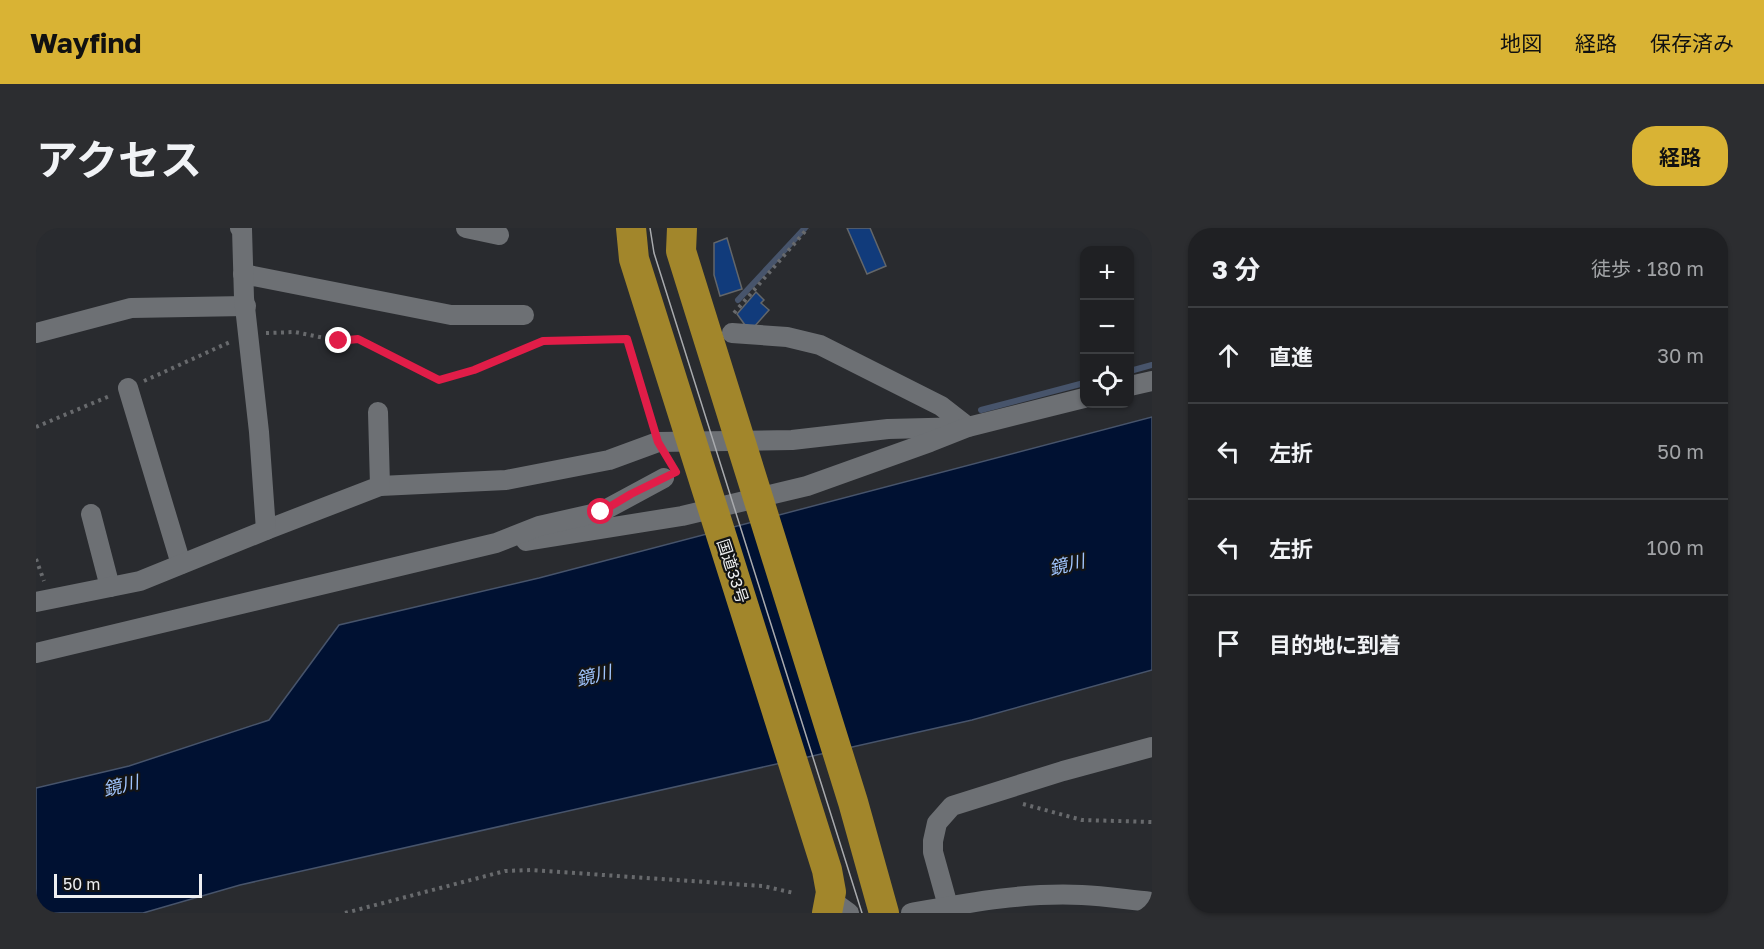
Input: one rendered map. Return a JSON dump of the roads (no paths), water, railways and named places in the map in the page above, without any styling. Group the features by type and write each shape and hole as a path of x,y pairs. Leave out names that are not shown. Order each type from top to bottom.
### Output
{"highway":[{"name":"国道33号","path":"631,228 634,259 836,901"},
{"path":"682,240 870,859 884,913"}],"street":[{"path":"240,228 242,229 243,274 266,530"},
{"path":"466,228 499,235"},
{"path":"243,274 451,315 524,315"},
{"path":"36,333 131,308 246,306"},
{"path":"732,333 787,337 820,345 941,406 968,427"},
{"path":"1134,385 1152,381"},
{"path":"128,388 181,564"},
{"path":"496,543 539,540 682,516 807,486 968,427 1080,399"},
{"path":"378,412 380,486"},
{"path":"36,602 140,581 380,486 506,480 609,460 658,442 792,440 888,429 968,427"},
{"path":"36,653 496,543 539,526 601,512 664,478"},
{"path":"91,514 110,587"},
{"path":"948,906 933,852 933,841 937,823 951,806 1152,747"},
{"path":"911,913 948,906 1046,895 1082,895 1152,902"}],"water":[{"name":"鏡川","path":"1152,417 1152,670 972,720 240,885 143,913 36,913 36,788 129,766 269,720 339,625 539,578"}],"waterway":[{"path":"738,300 805,228"},
{"path":"1134,370 1152,365"},
{"path":"981,410 1080,384"}],"tram line":[{"path":"650,228 654,253 862,913"}]}
